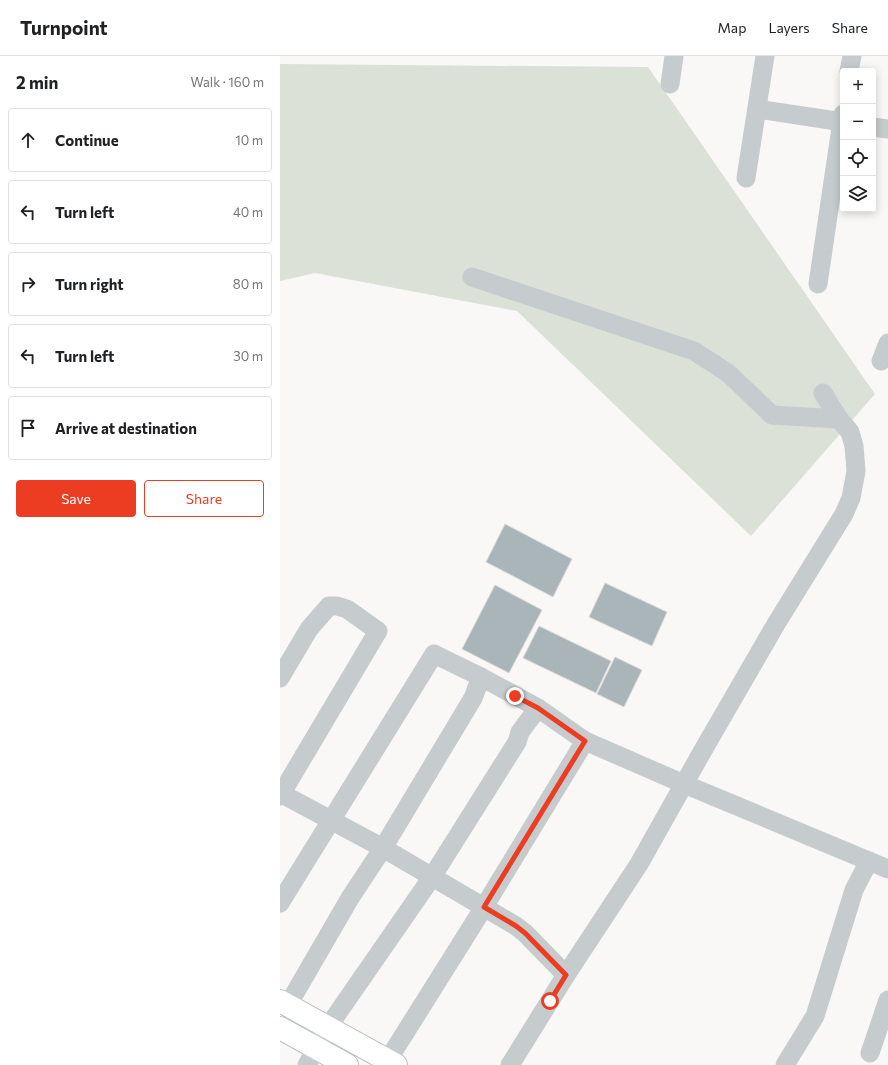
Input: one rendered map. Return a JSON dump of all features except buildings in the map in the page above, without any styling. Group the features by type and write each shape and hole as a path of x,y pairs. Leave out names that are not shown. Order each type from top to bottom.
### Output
{"main road":[{"path":"284,1003 392,1063"},
{"path":"280,1028 312,1057 346,1065"}],"street":[{"path":"670,84 674,56"},
{"path":"746,178 765,56"},
{"path":"850,68 852,56"},
{"path":"757,109 840,119"},
{"path":"876,127 888,129"},
{"path":"818,284 840,139"},
{"path":"472,277 694,351 728,373 772,415 839,418"},
{"path":"881,361 888,343"},
{"path":"510,1065 566,975 639,864 776,624 844,514 851,498 856,471 854,446 850,432 823,393"},
{"path":"280,678 309,629 329,606 337,606 347,609 378,631 280,795 383,848 516,926 525,933 566,975"},
{"path":"280,903 434,654 481,677 538,708 585,741 888,869"},
{"path":"284,1003 383,848 473,698 481,677"},
{"path":"312,1057 328,1027 432,877 517,742 520,732 538,708"},
{"path":"392,1063 484,907 585,741"},
{"path":"785,1065 815,1016 854,890 869,861"},
{"path":"870,1053 888,1000"}],"shaded area":[{"path":"280,64 648,67 875,394 751,536 517,311 315,273 280,281"}],"route":[{"path":"515,696 538,708 585,741 484,907 525,933 566,975 550,1001"}]}
